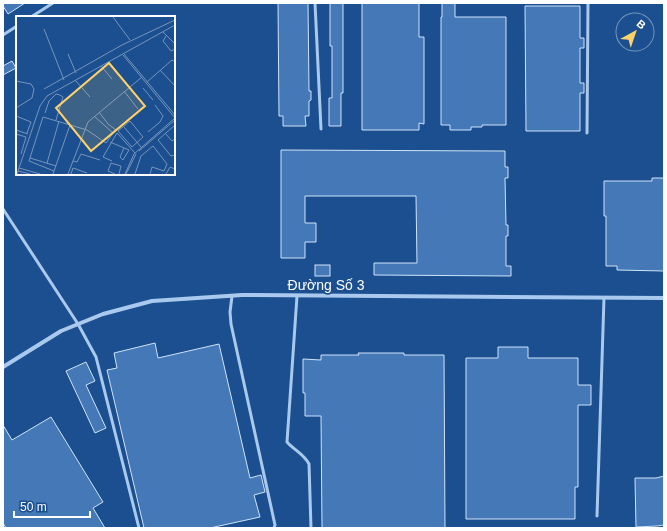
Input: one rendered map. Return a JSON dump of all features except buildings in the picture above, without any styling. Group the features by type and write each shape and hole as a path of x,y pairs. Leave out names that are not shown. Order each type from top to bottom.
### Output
{"street":[{"name":"Đường Số 3","path":"3,367 61,331 103,314 152,301 232,296 664,298"}],"lane":[{"path":"33,16 53,3"},
{"path":"315,3 321,129"},
{"path":"587,133 588,3"},
{"path":"3,35 16,27"},
{"path":"3,209 78,324 96,357 139,528"},
{"path":"232,296 230,312 231,324 275,525 274,528"},
{"path":"297,296 287,442 292,448 306,458 310,464 311,528"},
{"path":"597,516 604,298"}]}
